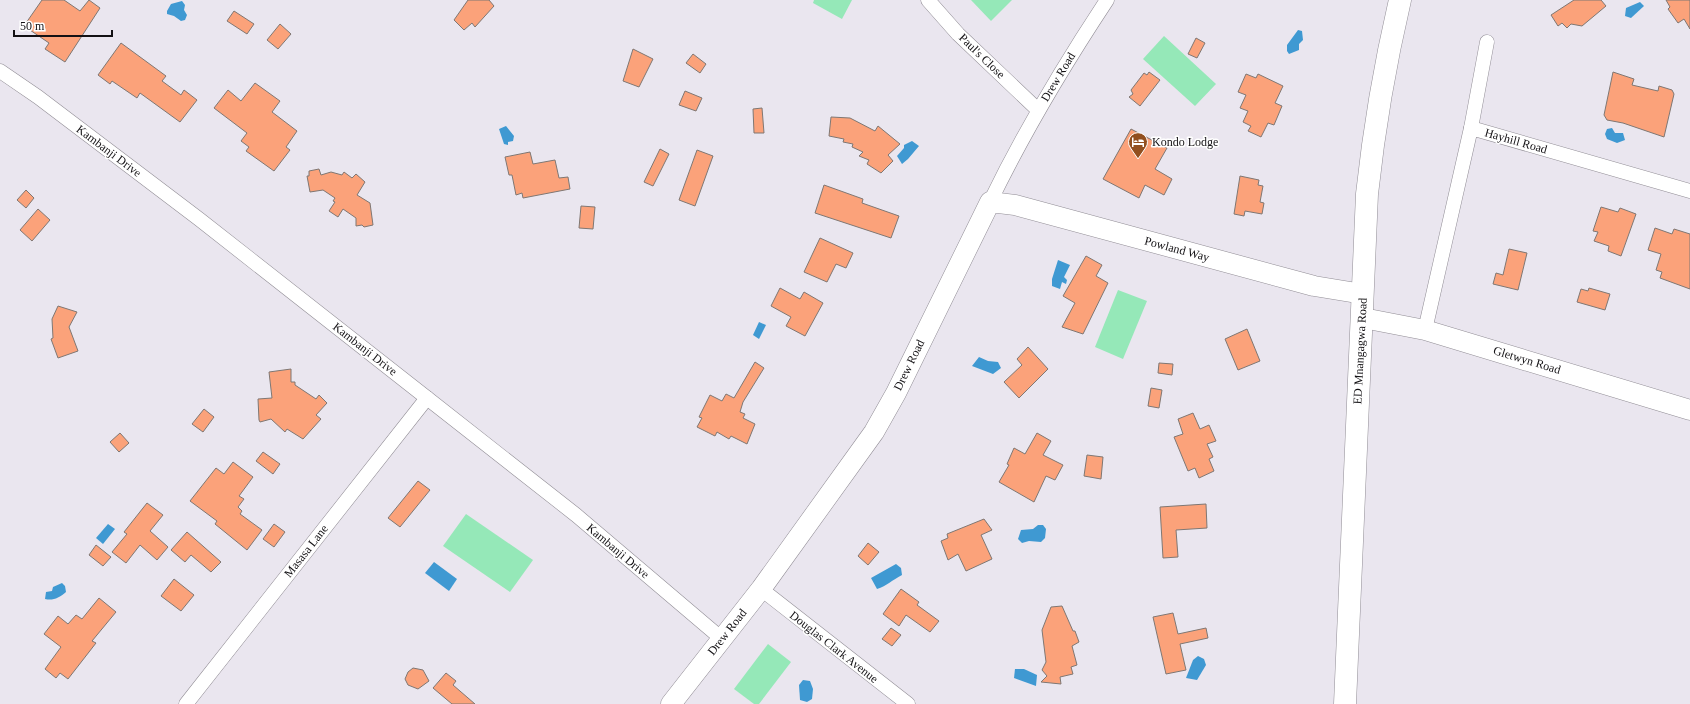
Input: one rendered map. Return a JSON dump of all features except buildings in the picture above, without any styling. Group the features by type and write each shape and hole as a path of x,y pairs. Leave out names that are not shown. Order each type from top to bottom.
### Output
{"highway":[{"name":"ED Mnangagwa Road","path":"1345,704 1359,349 1363,318 1365,233 1372,146 1381,91 1400,0"}],"street":[{"name":"Paul's Close","path":"928,0 958,34 1038,110"},
{"name":"Drew Road","path":"671,704 761,589 874,432 896,393 1011,159 1038,110 1107,0"},
{"path":"1471,128 1487,42"},
{"name":"Kambanji Drive","path":"0,71 38,97 180,205 576,515 722,639"},
{"name":"Hayhill Road","path":"1425,330 1471,128 1690,191"},
{"name":"Powland Way","path":"990,202 1015,205 1314,286 1363,294"},
{"name":"Gletwyn Road","path":"1363,318 1425,330 1690,410"},
{"name":"Masasa Lane","path":"186,704 427,398"},
{"name":"Douglas Clark Avenue","path":"761,589 908,704"}],"green space":[{"path":"814,0 852,0 842,19 813,3"},
{"path":"971,0 1012,0 991,21"},
{"path":"1164,36 1216,84 1195,106 1143,59"},
{"path":"1118,290 1147,301 1123,359 1095,347"},
{"path":"466,514 533,560 510,592 443,546"},
{"path":"768,644 791,662 759,704 754,704 734,689"}],"water":[{"path":"182,1 185,5 184,10 187,15 185,20 181,21 174,16 167,14 167,11 171,4"},
{"path":"1640,2 1644,6 1631,18 1625,16 1626,8"},
{"path":"1298,30 1302,31 1303,40 1299,44 1299,50 1289,54 1287,51 1287,45"},
{"path":"506,126 514,136 513,141 508,142 508,145 504,144 499,129"},
{"path":"1612,128 1615,133 1623,133 1625,140 1617,143 1607,139 1605,134 1607,129"},
{"path":"912,141 919,146 902,164 897,156 904,148 904,145"},
{"path":"1058,260 1070,265 1064,277 1067,280 1066,284 1062,282 1060,289 1052,286 1052,279"},
{"path":"759,322 766,325 759,339 753,335"},
{"path":"979,357 988,361 998,362 1001,368 993,374 972,366"},
{"path":"108,524 115,529 103,544 96,538"},
{"path":"1038,525 1043,525 1046,529 1045,538 1041,542 1029,541 1022,543 1018,539 1021,530 1033,529"},
{"path":"434,562 457,579 449,591 425,573"},
{"path":"896,564 901,568 902,575 877,589 871,578"},
{"path":"62,583 65,586 66,592 51,600 45,599 46,592 52,591 53,587"},
{"path":"1198,656 1204,659 1206,665 1197,680 1186,678 1193,660"},
{"path":"1015,669 1024,669 1037,675 1036,686 1014,678"},
{"path":"803,680 810,681 813,689 812,699 807,702 800,700 799,685"}],"place":[{"name":"Kondo Lodge","path":"1138,159"}]}
